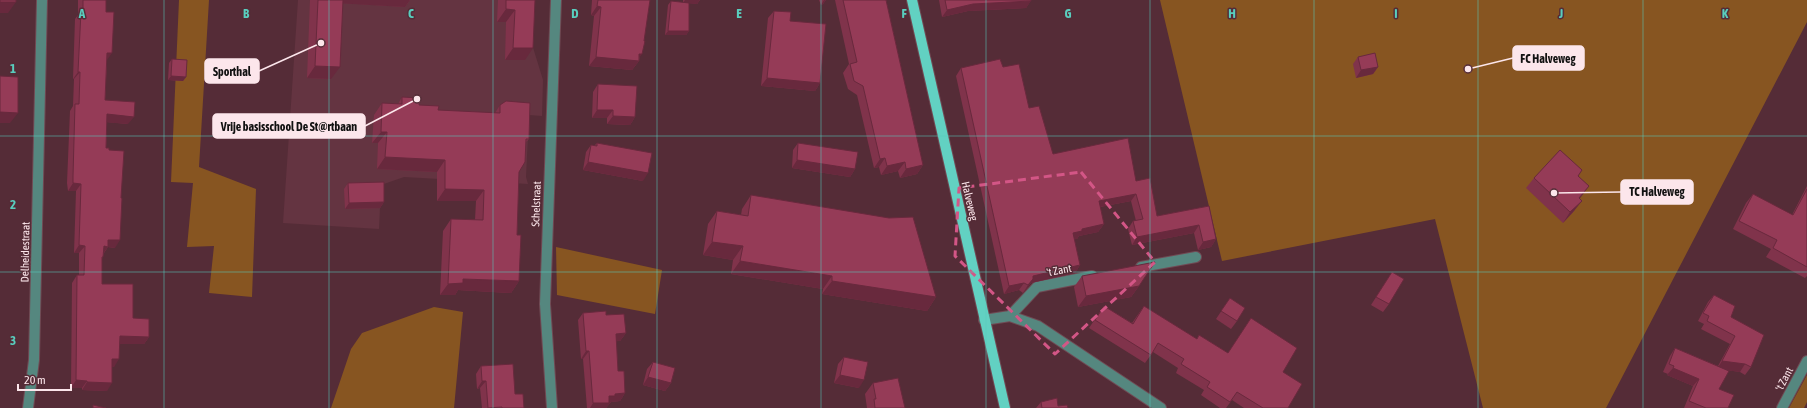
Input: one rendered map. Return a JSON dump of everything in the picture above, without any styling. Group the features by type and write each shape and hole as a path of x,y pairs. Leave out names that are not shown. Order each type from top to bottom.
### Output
{"main road":[{"name":"Halveweg","path":"912,0 1004,408"}],"street":[{"name":"Delheidestraat","path":"28,408 34,360 42,0"},
{"name":"Schelstraat","path":"552,408 545,304 556,0"},
{"path":"1128,270 1196,257"},
{"name":"'t Zant","path":"1010,316 1037,287 1105,274"},
{"path":"984,320 1010,316 1038,326 1161,408"},
{"name":"'t Zant","path":"1782,408 1807,361"}],"highlighted area":[{"path":"1081,172 1155,262 1055,354 955,256 959,188"}],"shaded area":[{"path":"179,0 209,0 199,167 256,189 252,297 209,293 214,246 187,247 193,183 171,182"},
{"path":"298,0 533,0 531,41 543,80 542,116 529,115 526,177 528,184 404,177 381,185 379,229 283,223"},
{"path":"1160,0 1807,0 1807,22 1606,408 1483,408 1435,219 1222,261"},
{"path":"556,247 662,270 655,314 557,295"},
{"path":"434,307 463,312 454,408 331,408 351,349 362,333"},
{"path":"1807,375 1807,402 1804,408 1789,408"}],"building":[{"path":"0,0 16,0 16,2 0,2"},
{"path":"83,0 106,0 106,12 114,12 112,53 107,53 105,100 135,102 134,117 107,114 106,148 109,148 109,150 124,151 120,240 108,240 108,247 104,246 102,257 102,284 133,284 133,318 149,319 149,337 120,336 119,359 112,359 112,383 76,380 77,275 84,275 85,246 79,245 81,184 73,183 73,176 75,104 79,104 80,72 78,72 81,11 83,11"},
{"path":"318,0 343,0 340,67 315,66"},
{"path":"506,0 535,0 533,48 513,48 515,10 506,9"},
{"path":"598,0 650,0 645,41 642,54 639,54 639,61 596,57 601,7 597,6"},
{"path":"843,0 886,0 923,165 906,169 905,162 887,166 885,158 880,159 863,86 854,81 850,64 857,62"},
{"path":"945,0 1031,1 973,4 947,10"},
{"path":"671,1 689,3 689,31 668,31"},
{"path":"774,11 791,12 790,21 826,24 820,83 767,78"},
{"path":"1375,53 1378,67 1361,70 1358,57"},
{"path":"172,59 187,60 186,77 171,76"},
{"path":"1000,59 1003,67 1019,64 1029,108 1039,106 1053,154 1128,138 1136,181 1150,178 1157,216 1209,206 1216,239 1203,242 1199,225 1137,237 1133,221 1143,219 1136,194 1099,201 1104,224 1082,229 1082,231 1073,233 1080,265 1033,276 1033,279 1028,285 1024,283 1009,286 961,68"},
{"path":"0,76 18,77 18,113 0,112"},
{"path":"598,84 637,86 635,117 613,116 613,110 597,110"},
{"path":"402,97 420,98 419,105 439,106 438,110 500,113 500,105 506,101 530,103 529,139 526,139 525,162 519,172 517,235 521,235 519,281 463,279 463,283 448,284 451,219 483,220 484,190 445,189 445,160 385,157 387,132 381,132 382,103 402,104"},
{"path":"597,143 652,153 648,173 588,162 591,145 597,146"},
{"path":"798,143 858,152 855,169 797,160"},
{"path":"1560,150 1582,170 1578,176 1589,186 1579,198 1582,201 1570,212 1534,178"},
{"path":"384,182 384,202 349,203 348,183"},
{"path":"1807,189 1807,267 1773,248 1777,240 1739,221 1753,194 1793,215"},
{"path":"751,195 889,218 913,217 936,297 832,281 832,276 740,261 743,246 712,242 717,211 748,216"},
{"path":"1155,262 1139,286 1086,296 1082,276"},
{"path":"1392,272 1404,279 1389,304 1376,297"},
{"path":"1714,295 1735,306 1731,317 1764,335 1751,367 1745,364 1722,361 1735,336 1707,321 1709,316 1703,313"},
{"path":"1230,298 1245,308 1237,321 1221,311"},
{"path":"1104,306 1133,324 1144,306 1197,339 1199,335 1228,353 1251,318 1297,348 1283,372 1302,384 1288,408 1263,408 1237,392 1230,402 1207,387 1210,382 1181,364 1184,359 1158,343 1151,355 1095,320"},
{"path":"606,311 606,315 624,314 626,333 616,334 618,371 624,371 625,393 609,396 609,403 593,403 589,351 586,351 583,313"},
{"path":"1675,348 1729,371 1719,389 1734,395 1728,408 1706,408 1689,401 1699,379 1673,368 1674,366 1669,364"},
{"path":"844,357 868,362 864,380 840,375"},
{"path":"653,362 675,368 671,383 648,377"},
{"path":"513,364 515,394 523,394 524,408 488,408 486,381 482,381 481,366"},
{"path":"898,378 905,408 875,408 874,399 876,399 873,383"},
{"path":"1057,398 1058,406 1067,405 1068,408 1042,408 1041,402"},
{"path":"93,405 106,408 93,408"}],"place":[{"name":"Sporthal","path":"321,43"},
{"name":"FC Halveweg","path":"1468,69"},
{"name":"Vrije basisschool De St@rtbaan","path":"417,99"},
{"name":"TC Halveweg","path":"1554,193"}]}
